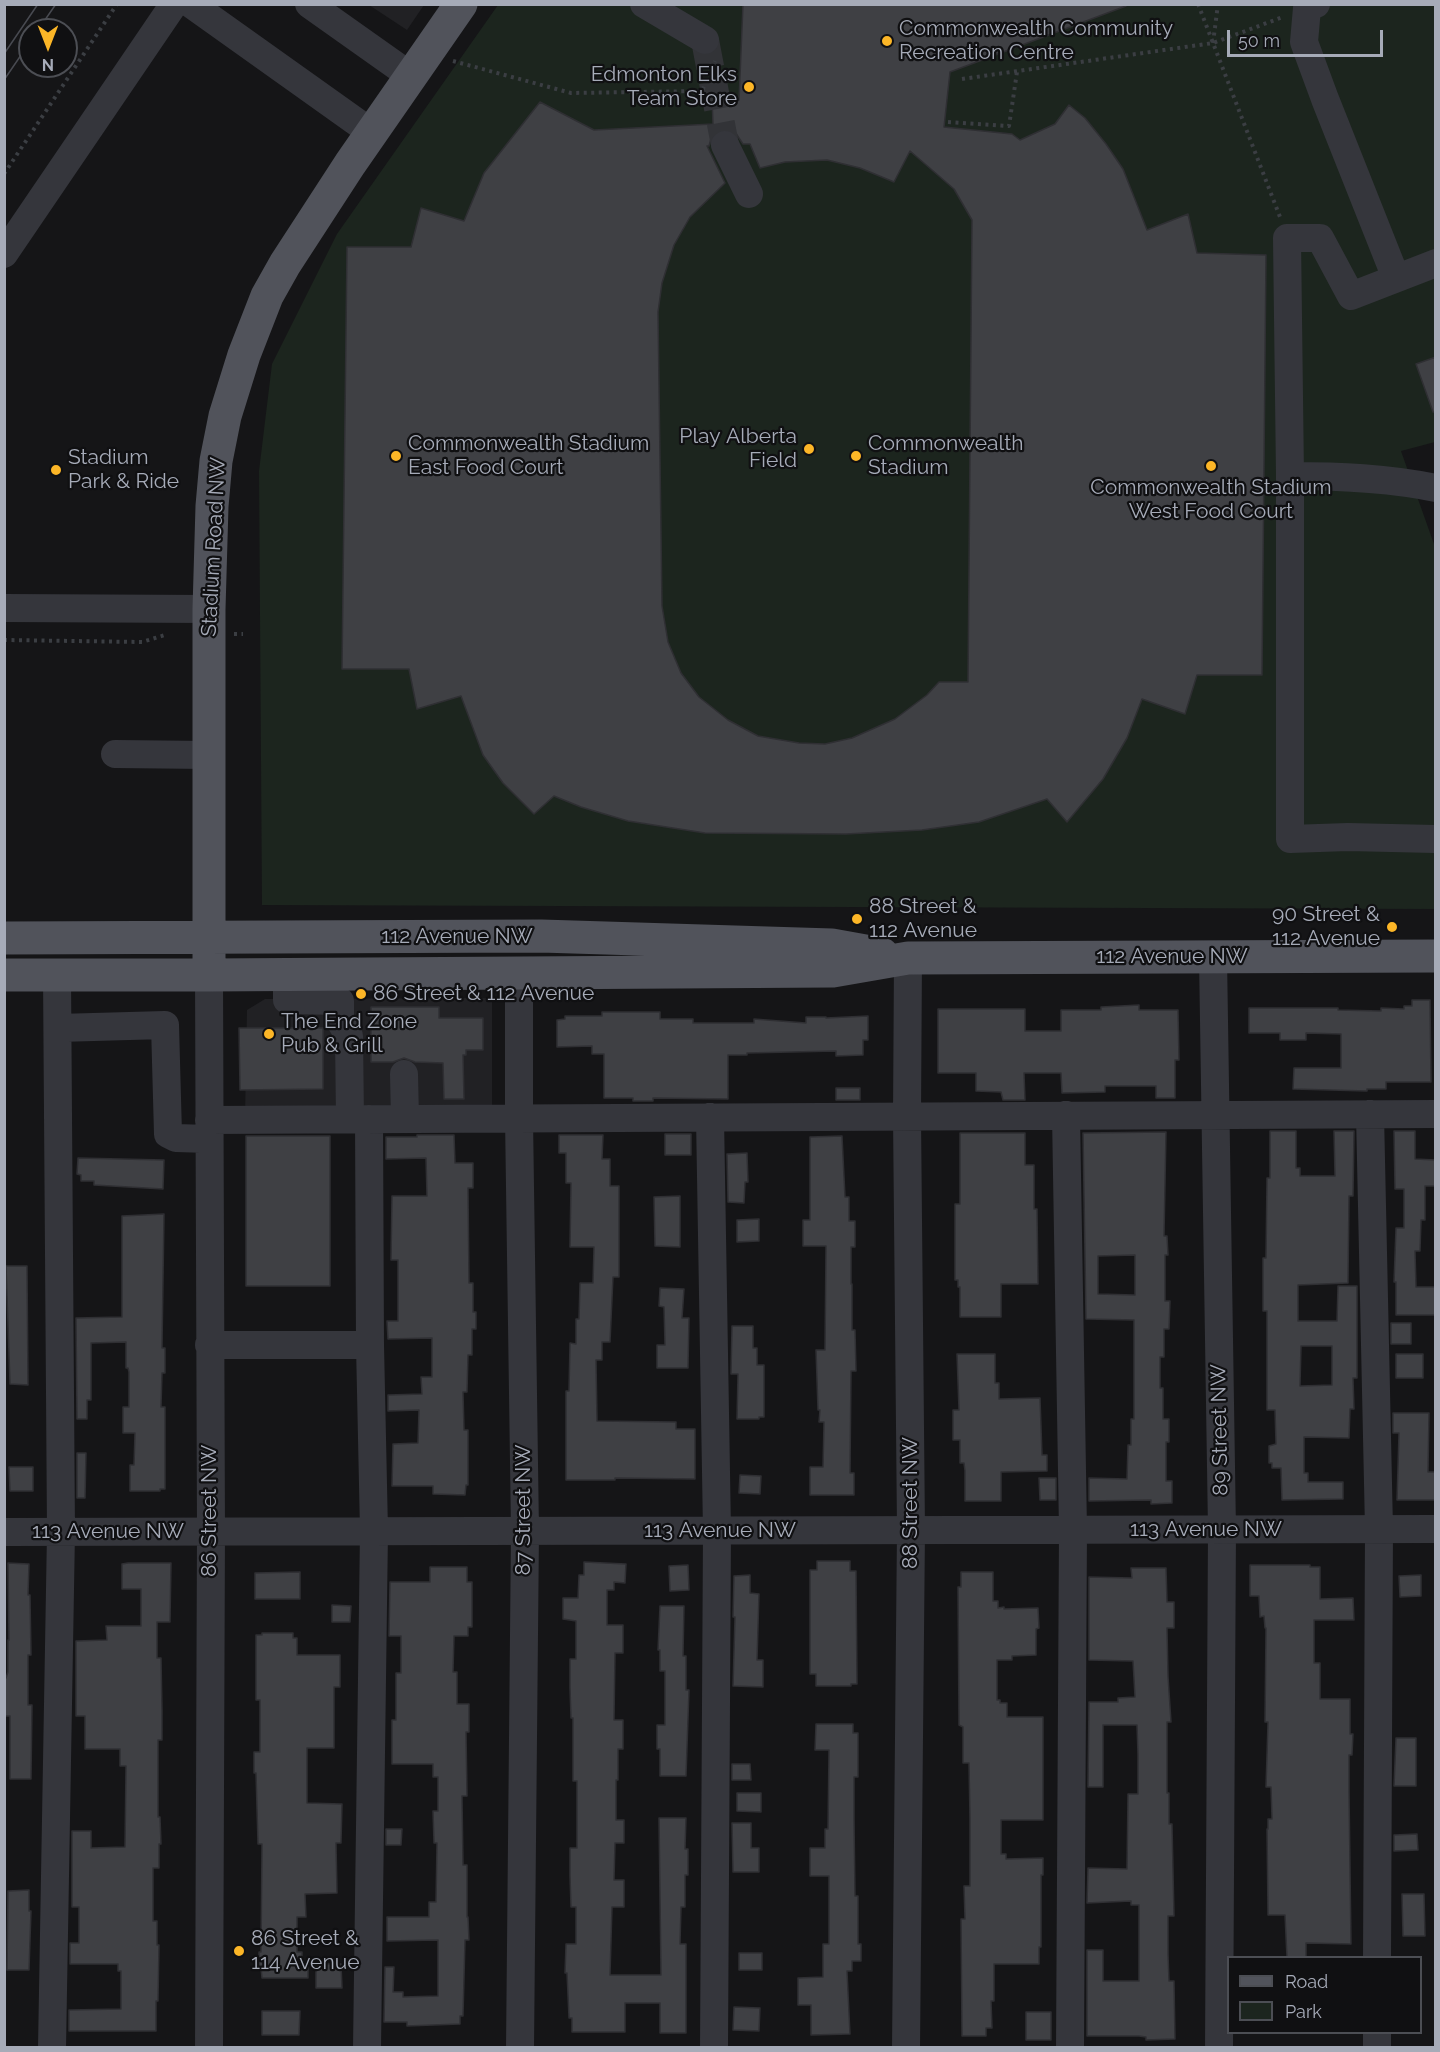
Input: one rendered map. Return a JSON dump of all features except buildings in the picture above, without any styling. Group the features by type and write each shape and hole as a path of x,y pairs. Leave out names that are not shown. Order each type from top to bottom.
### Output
{"main road":[{"name":"Stadium Road NW","path":"209,975 209,609 212,506 216,460 225,416 244,355 267,296 285,264 461,4"},
{"name":"112 Avenue NW","path":"4,938 541,936 832,945 908,958"},
{"name":"112 Avenue NW","path":"4,975 833,971 908,958 1436,956"}],"street":[{"path":"4,254 174,4"},
{"path":"309,4 412,77"},
{"path":"644,4 711,50"},
{"path":"1312,6 1304,42 1396,278"},
{"path":"202,12 372,133"},
{"path":"725,145 749,194"},
{"path":"1436,263 1351,296 1320,238 1287,238 1290,476 1290,839 1348,837 1436,839"},
{"path":"1290,476 1391,480 1436,488"},
{"path":"4,608 209,609"},
{"path":"115,754 208,755"},
{"name":"89 Street NW","path":"1213,957 1222,1530 1219,2048"},
{"name":"88 Street NW","path":"906,2048 911,1530 907,1116 908,958"},
{"name":"87 Street NW","path":"519,973 525,1531 520,2048"},
{"path":"52,2048 61,1532 57,975"},
{"name":"86 Street NW","path":"209,975 211,1531 209,2048"},
{"path":"287,975 287,1000 340,1000 340,1021 349,1036 359,1119 370,1345 374,1532 367,2048"},
{"path":"58,1028 165,1025 168,1134 176,1138 209,1129 359,1119 1436,1114"},
{"path":"404,1074 405,1119"},
{"path":"1370,1114 1379,1529 1377,1956"},
{"path":"1066,1115 1073,1530 1070,2048"},
{"path":"710,1117 717,1531 714,2048"},
{"path":"209,1345 370,1345"},
{"name":"113 Avenue NW","path":"4,1532 1436,1529"}],"path":[{"path":"4,174 117,4"},
{"path":"1198,4 1287,238"},
{"path":"1213,43 1218,4"},
{"path":"962,79 1213,43 1312,6"},
{"path":"453,62 571,93 702,91 711,50"},
{"path":"948,122 1009,126 1017,72"},
{"path":"4,640 142,642 168,634"},
{"path":"233,634 243,634"}],"shaded area":[{"path":"369,5 424,5 407,30"},
{"path":"492,998 492,1115 245,1117 247,1010 265,999"}],"green space":[{"path":"498,5 1435,5 1435,442 1401,451 1435,547 1435,909 262,905 259,471 272,364 337,234"}],"tunnel":[{"path":"705,40 725,145"}],"tram line":[{"path":"4,54 38,4"},
{"path":"46,18 56,4"},
{"path":"4,80 18,60"}],"place":[{"name":"Commonwealth Community Recreation Centre","path":"887,41"},
{"name":"Edmonton Elks Team Store","path":"749,87"},
{"name":"Play Alberta Field","path":"809,449"},
{"name":"Commonwealth Stadium East Food Court","path":"396,456"},
{"name":"Commonwealth Stadium","path":"856,456"},
{"name":"Commonwealth Stadium West Food Court","path":"1211,466"},
{"name":"Stadium Park & Ride","path":"56,470"},
{"name":"88 Street & 112 Avenue","path":"857,919"},
{"name":"90 Street & 112 Avenue","path":"1392,927"},
{"name":"86 Street & 112 Avenue","path":"361,994"},
{"name":"The End Zone Pub & Grill","path":"269,1034"},
{"name":"86 Street & 114 Avenue","path":"239,1951"}]}
